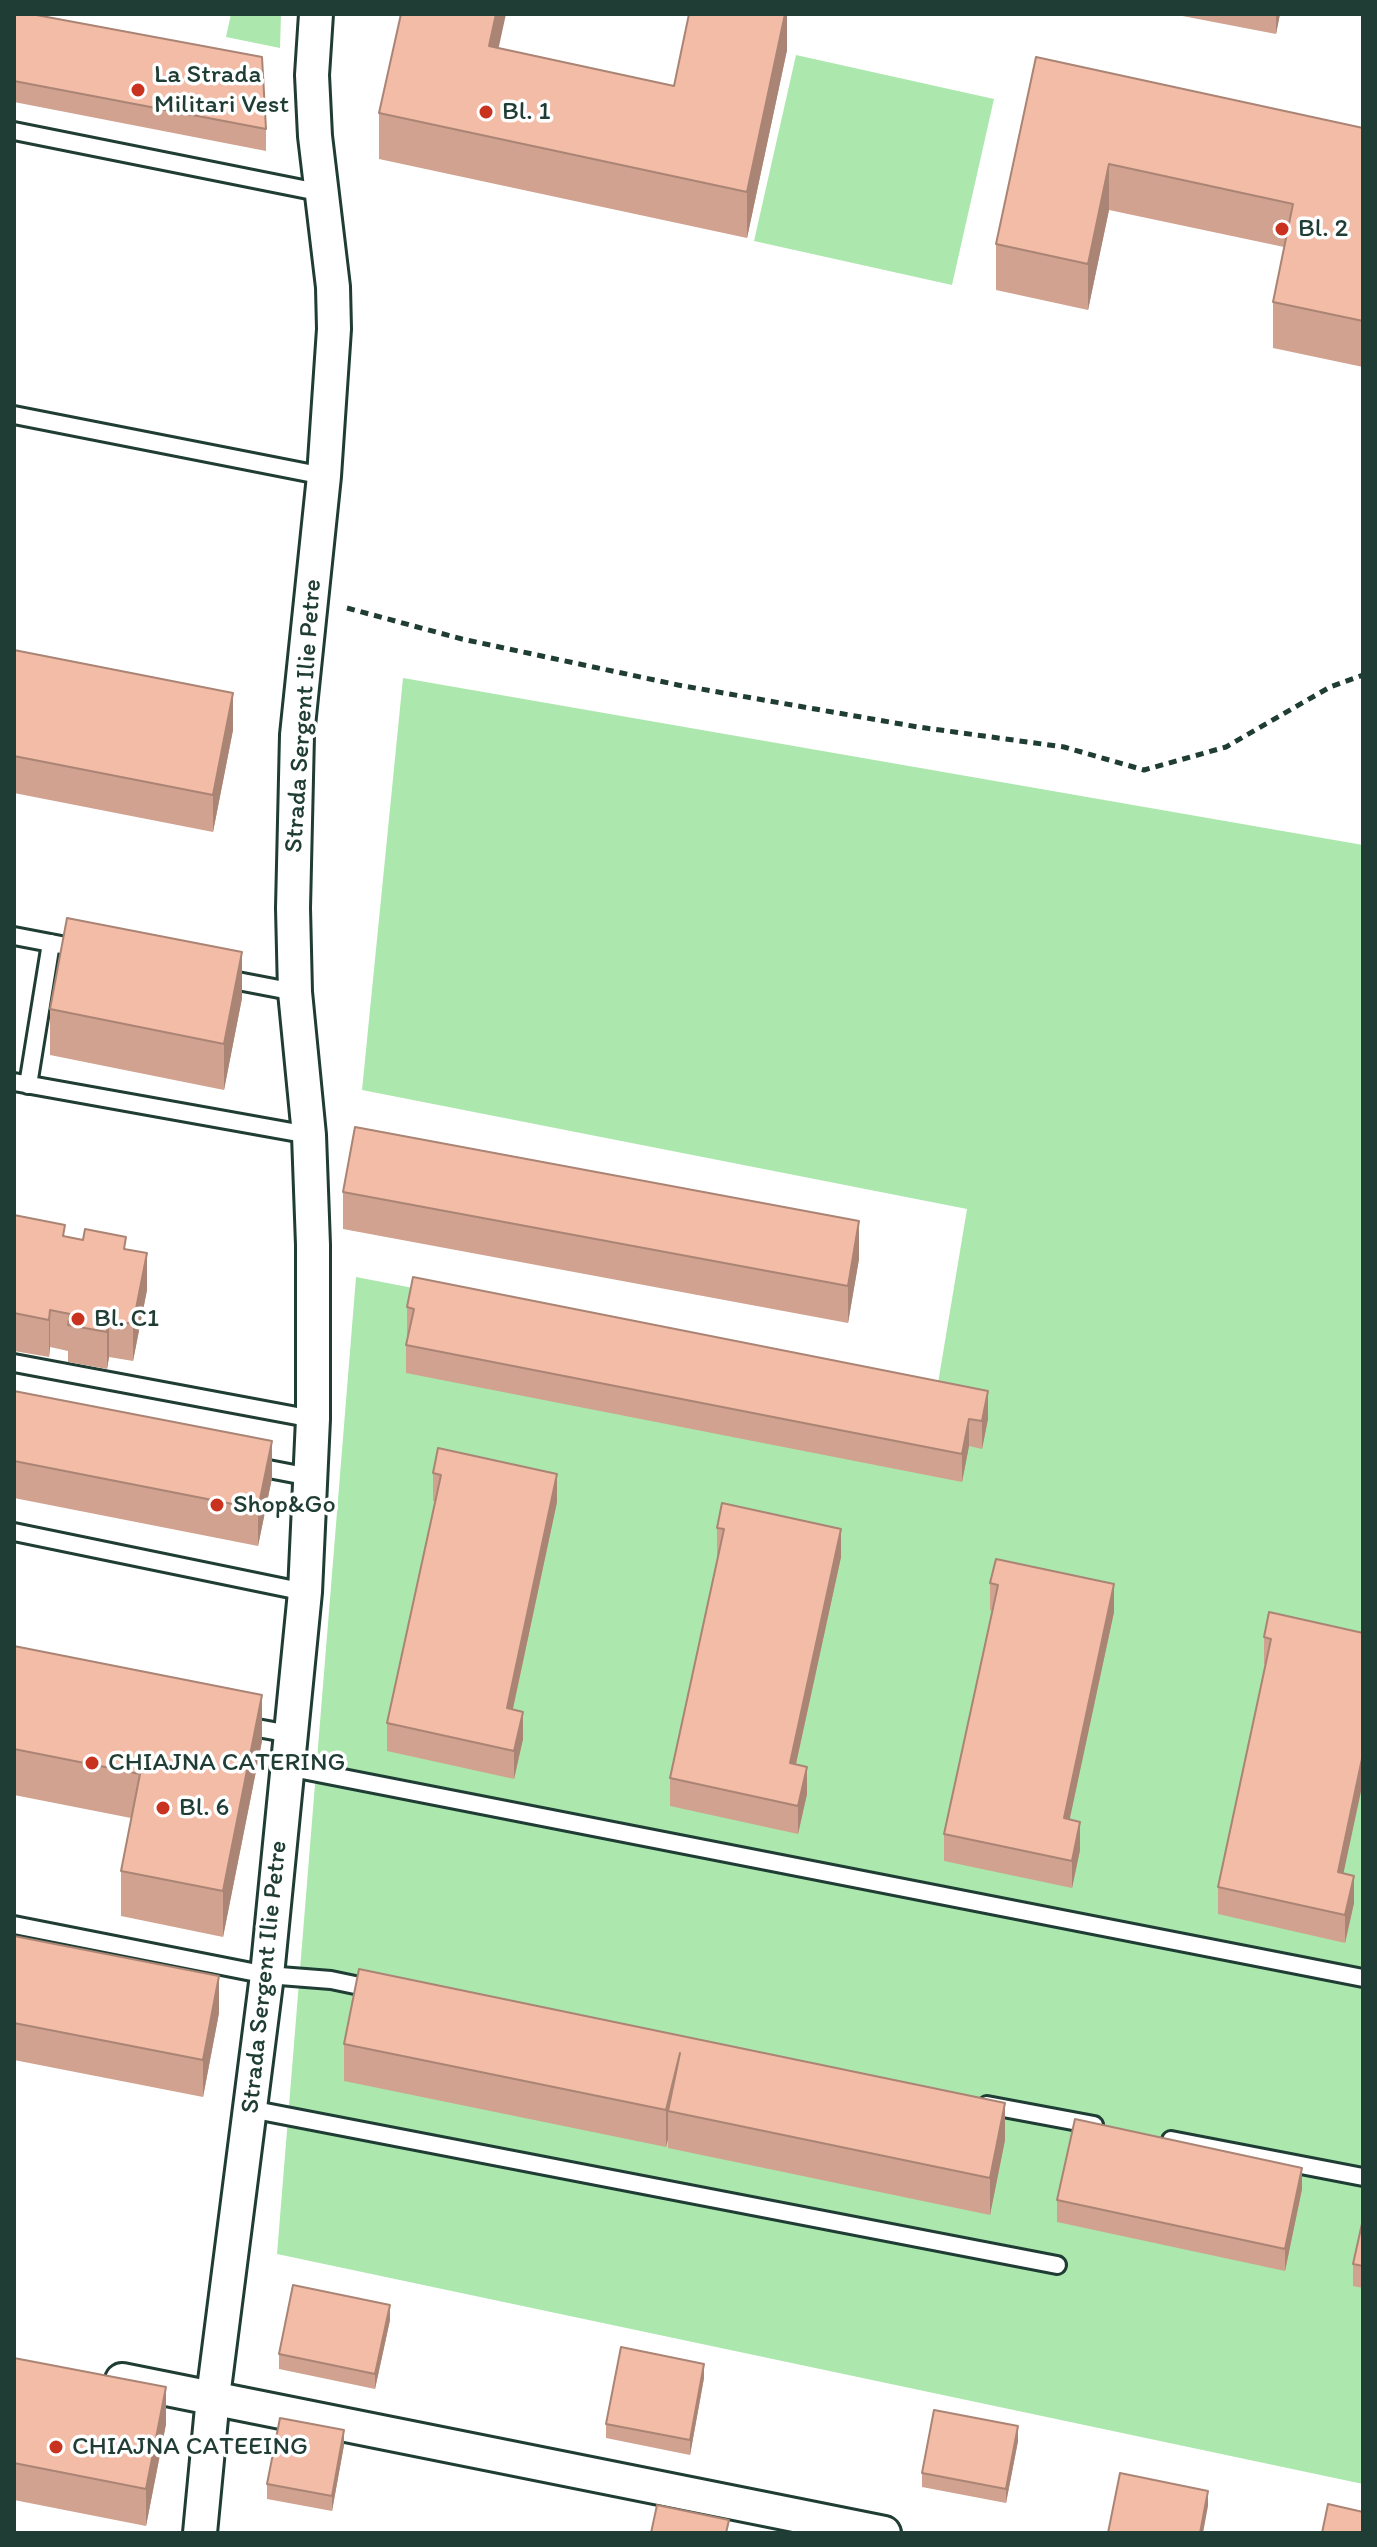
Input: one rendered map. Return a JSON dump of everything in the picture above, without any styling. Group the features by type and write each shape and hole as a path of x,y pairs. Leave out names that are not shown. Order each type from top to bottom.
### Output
{"street":[{"name":"Strada Sergent Ilie Petre","path":"200,2533 213,2397 267,1975 305,1592 313,1419 313,1245 309,1135 295,992 294,846 297,735 324,476 334,329 333,287 314,106 316,14"},
{"path":"89,2373 884,2533"}],"lane":[{"path":"14,131 323,193"},
{"path":"14,415 324,476"},
{"path":"14,936 96,952"},
{"path":"51,943 21,1084 309,1135"},
{"path":"202,974 295,992"},
{"path":"14,1363 313,1419"},
{"path":"232,1461 310,1477"},
{"path":"14,1532 305,1592"},
{"path":"229,1722 290,1734"},
{"path":"287,1767 1363,1978"},
{"path":"14,1925 267,1975 331,1980 394,1992"},
{"path":"968,2102 1108,2128"},
{"path":"250,2109 1057,2265"},
{"path":"1155,2137 1363,2177"}],"path":[{"path":"311,598 462,639 662,681 918,727 1064,747 1144,770 1226,747 1330,687 1363,675"}],"green space":[{"path":"231,14 281,14 280,48 226,37"},
{"path":"796,55 994,99 952,285 754,241"},
{"path":"403,678 1363,845 1363,2484 277,2254 356,1277 937,1389 967,1209 362,1090"}],"building":[{"name":"La Strada Militari Vest","path":"14,14 31,14 262,57 266,129 14,81"},
{"name":"Bl. 1","path":"401,14 496,14 489,46 674,86 689,14 785,14 747,192 379,113"},
{"name":"Bl. 2","path":"1036,57 1363,128 1363,321 1273,302 1293,204 1109,164 1088,264 996,244"},
{"path":"14,650 233,693 213,795 14,756"},
{"path":"67,918 242,952 224,1044 50,1009"},
{"path":"355,1127 859,1221 848,1286 343,1192"},
{"path":"14,1215 65,1225 63,1236 83,1240 85,1229 126,1237 124,1249 147,1253 133,1324 109,1320 107,1332 68,1325 70,1314 50,1310 49,1320 14,1313"},
{"path":"413,1277 988,1391 982,1421 969,1419 962,1454 406,1345 414,1309 407,1307"},
{"path":"14,1391 272,1441 258,1509 14,1461"},
{"path":"438,1448 557,1474 507,1708 523,1712 514,1751 387,1723 441,1475 433,1473"},
{"path":"722,1503 841,1529 790,1763 807,1767 798,1806 670,1778 724,1529 717,1528"},
{"path":"996,1559 1114,1584 1064,1818 1080,1822 1072,1861 944,1834 998,1585 990,1583"},
{"path":"1269,1612 1363,1633 1363,1754 1338,1872 1354,1876 1345,1915 1218,1887 1271,1639 1264,1637"},
{"name":"Bl. 6","path":"14,1646 262,1695 223,1891 121,1871 140,1774 14,1749"},
{"path":"14,1936 219,1976 203,2060 14,2023"},
{"path":"359,1969 1005,2103 990,2178 668,2111 680,2053 666,2110 344,2044"},
{"path":"1075,2119 1302,2168 1285,2249 1057,2200"},
{"path":"1363,2219 1363,2266 1353,2264"},
{"path":"293,2285 390,2305 375,2374 279,2354"},
{"path":"621,2347 704,2364 690,2440 606,2424"},
{"path":"14,2358 166,2387 146,2489 14,2463"},
{"path":"934,2410 1018,2426 1006,2489 922,2473"},
{"path":"280,2418 344,2430 332,2496 267,2484"},
{"path":"1120,2473 1208,2491 1200,2533 1108,2533"},
{"path":"1328,2504 1363,2512 1363,2533 1322,2533"},
{"path":"657,2505 729,2520 726,2533 651,2533"}],"place":[{"name":"La Strada Militari Vest","path":"138,90"},
{"name":"Bl. 1","path":"486,112"},
{"name":"Bl. 2","path":"1282,229"},
{"name":"Bl. C1","path":"78,1319"},
{"name":"Shop&Go","path":"217,1505"},
{"name":"CHIAJNA CATERING","path":"92,1763"},
{"name":"Bl. 6","path":"163,1808"},
{"name":"CHIAJNA CATEEING","path":"56,2447"}]}
